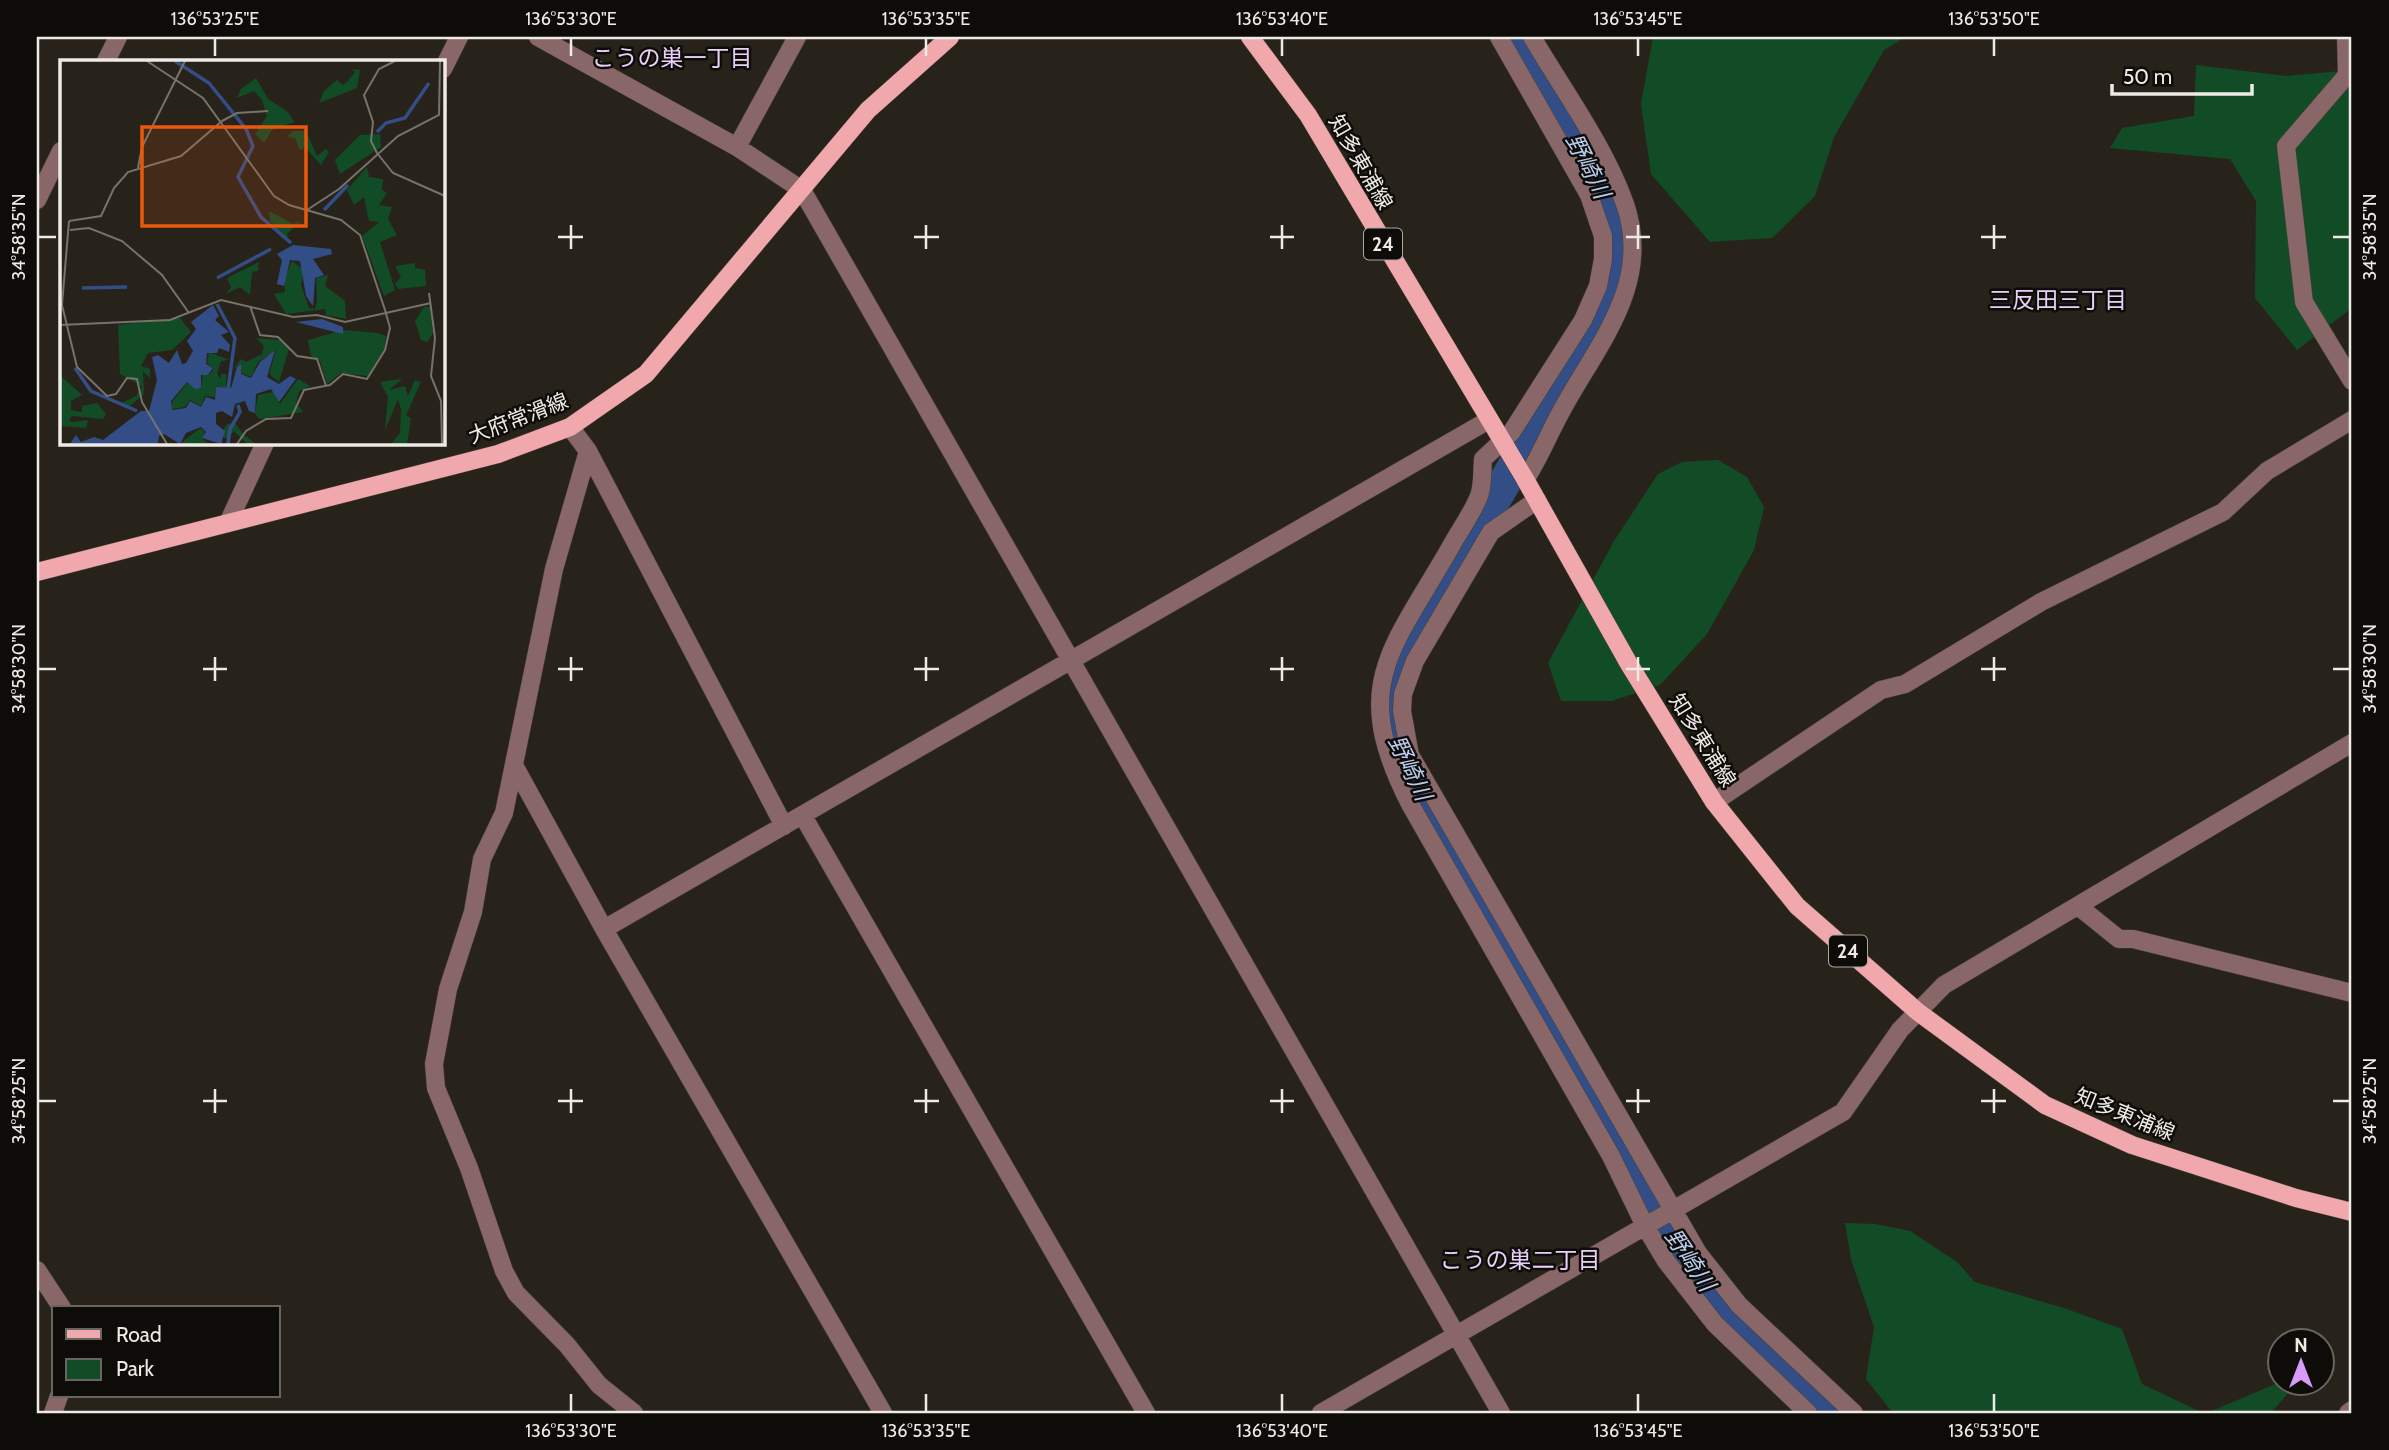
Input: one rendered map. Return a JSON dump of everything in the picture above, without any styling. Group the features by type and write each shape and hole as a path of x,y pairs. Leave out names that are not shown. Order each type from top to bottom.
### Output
{"main road":[{"name":"大府常滑線","path":"37,572 498,454 570,427 646,374 868,110 950,37"},
{"name":"知多東浦線","path":"1250,37 1308,116 1487,421 1537,500 1629,664 1714,802 1797,906 1918,1012 2045,1105 2132,1145 2296,1198 2352,1212"}],"street":[{"path":"106,60 118,37"},
{"path":"444,67 459,37"},
{"path":"538,37 737,147 802,190 1501,1413"},
{"path":"737,147 797,37"},
{"path":"1499,37 1589,195 1603,236 1598,286 1583,320 1505,450 1483,459 1479,495 1394,640 1380,690 1380,723 1386,752 1409,804 1648,1223 1699,1306 1808,1413"},
{"path":"1525,480 1544,450 1561,411 1615,322 1629,279 1631,257 1626,207 1612,174 1532,37"},
{"path":"2346,37 2347,75 2286,146 2304,302 2352,381"},
{"path":"37,200 60,153"},
{"path":"1714,802 1881,690 1905,684 2041,602 2224,512 2267,471 2352,420"},
{"path":"604,929 1072,663 1487,421"},
{"path":"570,427 588,451 784,827"},
{"path":"228,523 265,444"},
{"path":"588,451 554,569 504,813 482,859 473,912 448,989 434,1064 436,1088 468,1168 504,1271 516,1293 567,1345 599,1385 634,1413"},
{"path":"1537,500 1491,532 1415,661 1403,694 1405,735 1410,755 1698,1253 1739,1305 1854,1413"},
{"path":"1321,1413 1843,1112 1900,1030 1944,985 2352,743"},
{"path":"515,767 604,929 883,1413"},
{"path":"803,816 1146,1413"},
{"path":"2078,906 2119,939 2133,939 2352,993"},
{"path":"38,1272 61,1306"}],"green space":[{"path":"1653,37 1906,37 1884,50 1834,137 1815,196 1772,238 1710,242 1651,174 1641,104"},
{"path":"2196,65 2286,76 2352,70 2352,308 2297,350 2255,298 2256,201 2230,159 2110,148 2122,128 2194,116"},
{"path":"1718,460 1747,477 1764,507 1754,550 1707,634 1660,685 1612,701 1561,701 1548,663 1614,541 1658,474 1682,462"},
{"path":"1845,1223 1875,1224 1910,1231 1957,1262 1975,1282 2064,1308 2122,1329 2142,1384 2203,1413 1893,1413 1866,1379 1874,1327 1851,1259"},
{"path":"2266,1388 2266,1398 2284,1398 2271,1413 2207,1413"}],"waterway":[{"name":"野崎川","path":"1516,37 1604,196 1616,240 1612,287 1603,314 1403,656 1390,700 1393,739 1404,769 1685,1259 1731,1319 1834,1413"}],"district":[{"name":"こうの巣一丁目","path":"672,58"},
{"name":"三反田三丁目","path":"2058,300"},
{"name":"こうの巣二丁目","path":"1520,1260"}]}
